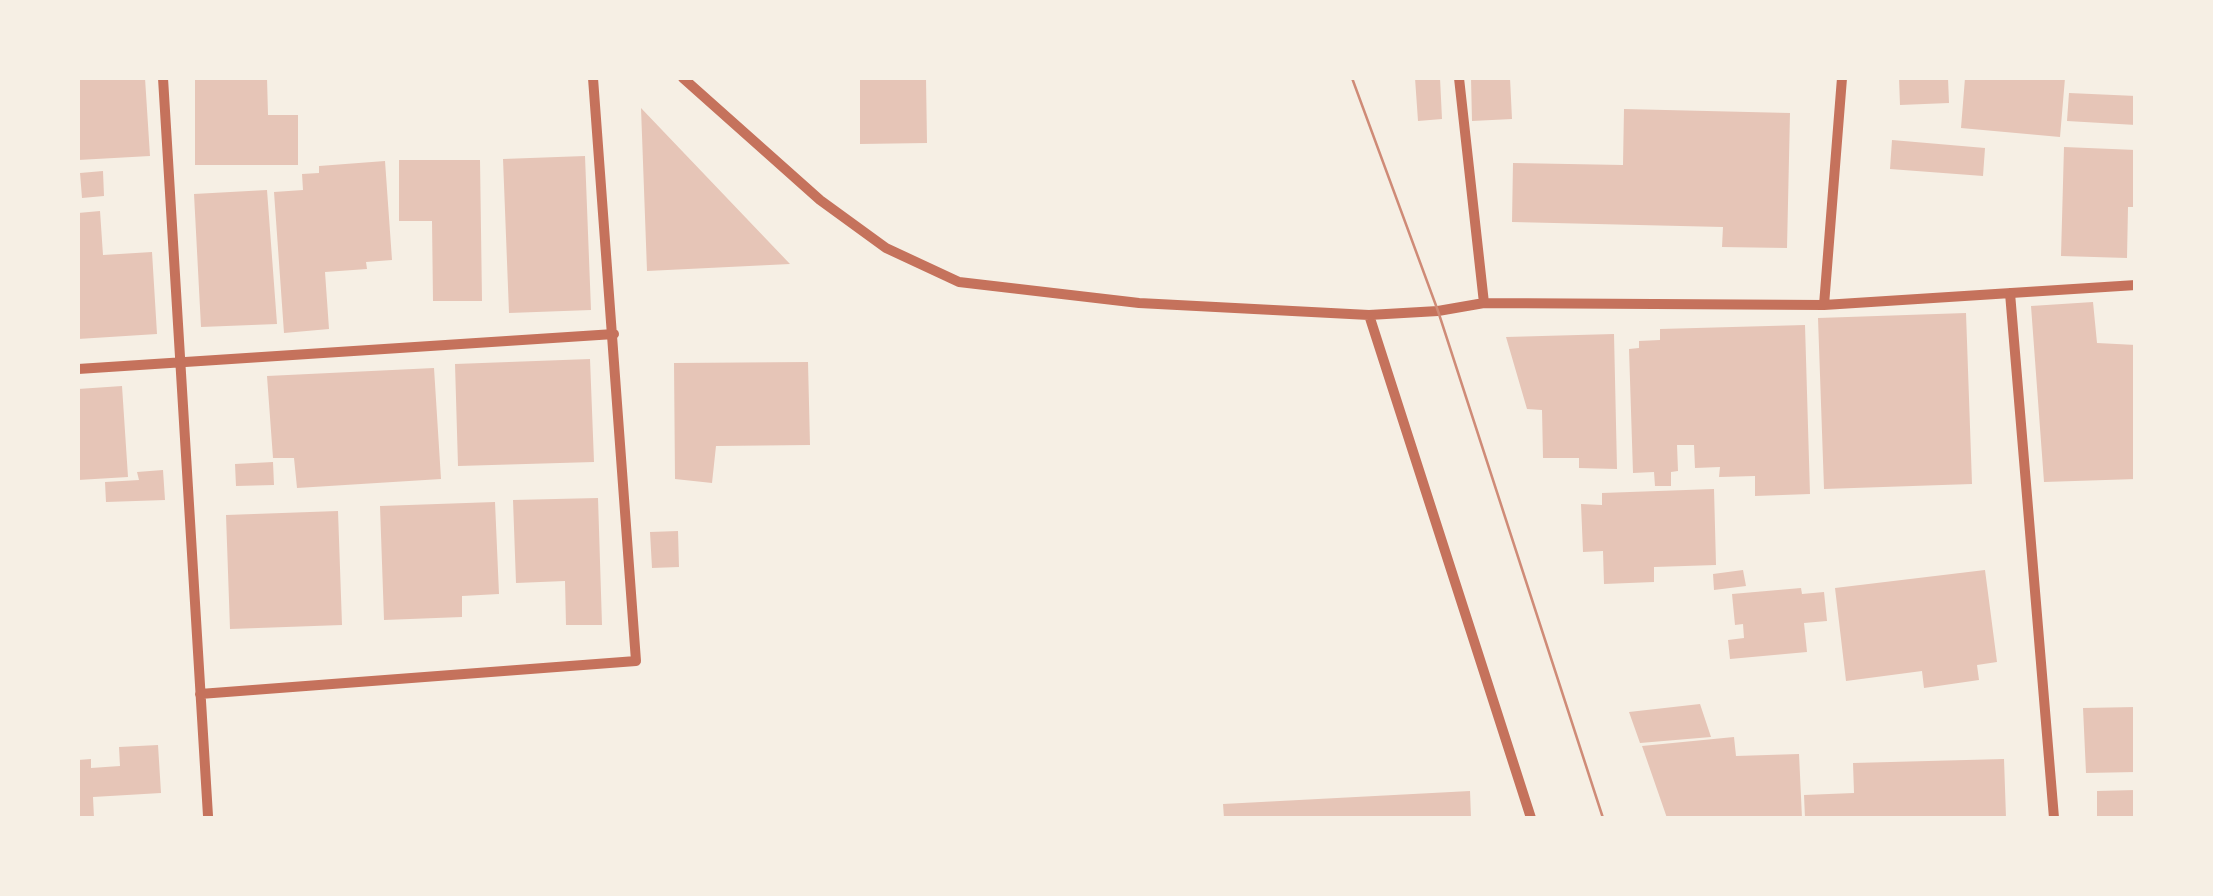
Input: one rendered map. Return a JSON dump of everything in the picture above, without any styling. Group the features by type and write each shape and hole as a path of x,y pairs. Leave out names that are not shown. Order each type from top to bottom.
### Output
{"street":[{"path":"163,78 208,816"},
{"path":"200,694 636,660 593,78"},
{"path":"683,78 820,200 886,248 958,282 1138,303 1369,315 1438,312 1484,303 1824,305 2136,285"},
{"path":"1459,78 1484,303"},
{"path":"1824,305 1842,78"},
{"path":"2010,292 2054,818"},
{"path":"1369,315 1531,818"},
{"path":"78,369 614,334"}],"building":[{"path":"78,78 145,78 150,156 78,160"},
{"path":"195,78 267,78 268,115 298,115 298,165 195,165"},
{"path":"860,78 926,78 927,143 860,144"},
{"path":"1415,78 1440,78 1442,119 1418,121"},
{"path":"1471,78 1510,78 1512,119 1472,121"},
{"path":"1899,78 1948,78 1949,103 1900,105"},
{"path":"1965,78 2065,78 2060,137 1961,128"},
{"path":"2069,93 2136,96 2136,125 2067,121"},
{"path":"641,108 790,264 647,271"},
{"path":"1624,109 1790,113 1787,248 1722,247 1723,227 1512,222 1513,163 1623,165"},
{"path":"1892,140 1985,148 1983,176 1890,169"},
{"path":"2064,147 2136,150 2136,207 2128,207 2127,258 2061,256"},
{"path":"585,156 591,310 509,313 503,159"},
{"path":"399,160 480,160 482,301 433,301 432,221 399,221"},
{"path":"385,161 392,260 366,262 367,269 325,272 329,329 284,333 274,192 303,190 302,174 319,173 319,166"},
{"path":"103,171 104,196 82,198 80,173"},
{"path":"267,190 277,324 201,327 194,194"},
{"path":"100,211 103,255 152,252 157,334 78,339 78,213"},
{"path":"2093,302 2097,343 2136,345 2136,479 2044,482 2031,306"},
{"path":"1966,313 1972,484 1824,489 1818,318"},
{"path":"1805,325 1810,494 1755,496 1755,476 1719,477 1720,467 1695,468 1694,445 1677,445 1678,471 1671,472 1671,486 1655,486 1654,472 1633,473 1629,349 1639,348 1639,341 1660,340 1660,329"},
{"path":"1614,334 1617,469 1579,468 1579,458 1543,458 1542,410 1527,409 1506,337"},
{"path":"590,359 594,462 458,466 455,364"},
{"path":"808,362 810,445 716,446 712,483 675,479 674,363"},
{"path":"434,368 441,479 297,488 294,458 273,458 267,376"},
{"path":"122,386 128,477 78,480 78,389"},
{"path":"273,462 274,485 236,486 235,464"},
{"path":"163,470 165,500 106,502 105,482 139,480 137,472"},
{"path":"1714,489 1716,565 1654,567 1654,582 1604,584 1603,551 1583,552 1581,504 1602,505 1602,493"},
{"path":"598,498 602,625 566,625 565,581 516,583 513,500"},
{"path":"495,502 499,594 462,596 462,617 384,620 380,506"},
{"path":"338,511 342,625 230,629 226,515"},
{"path":"678,531 679,567 652,568 650,532"},
{"path":"1743,570 1746,586 1714,590 1713,574"},
{"path":"1985,570 1997,662 1977,665 1979,680 1924,688 1922,671 1846,681 1835,588"},
{"path":"1801,588 1802,594 1824,592 1827,621 1804,623 1807,652 1730,659 1728,640 1744,638 1743,624 1735,625 1732,594"},
{"path":"1700,704 1711,737 1640,743 1629,712"},
{"path":"2136,707 2136,772 2086,773 2083,708"},
{"path":"1734,737 1736,756 1799,754 1802,818 1667,818 1642,746"},
{"path":"158,745 161,793 93,797 94,818 78,818 78,760 91,759 91,768 120,766 119,747"},
{"path":"2004,759 2006,818 1805,818 1804,795 1854,793 1853,763"},
{"path":"2136,790 2136,818 2097,818 2097,791"},
{"path":"1470,791 1471,818 1224,818 1223,804"}],"tram line":[{"path":"1352,78 1438,311 1603,818"}]}
